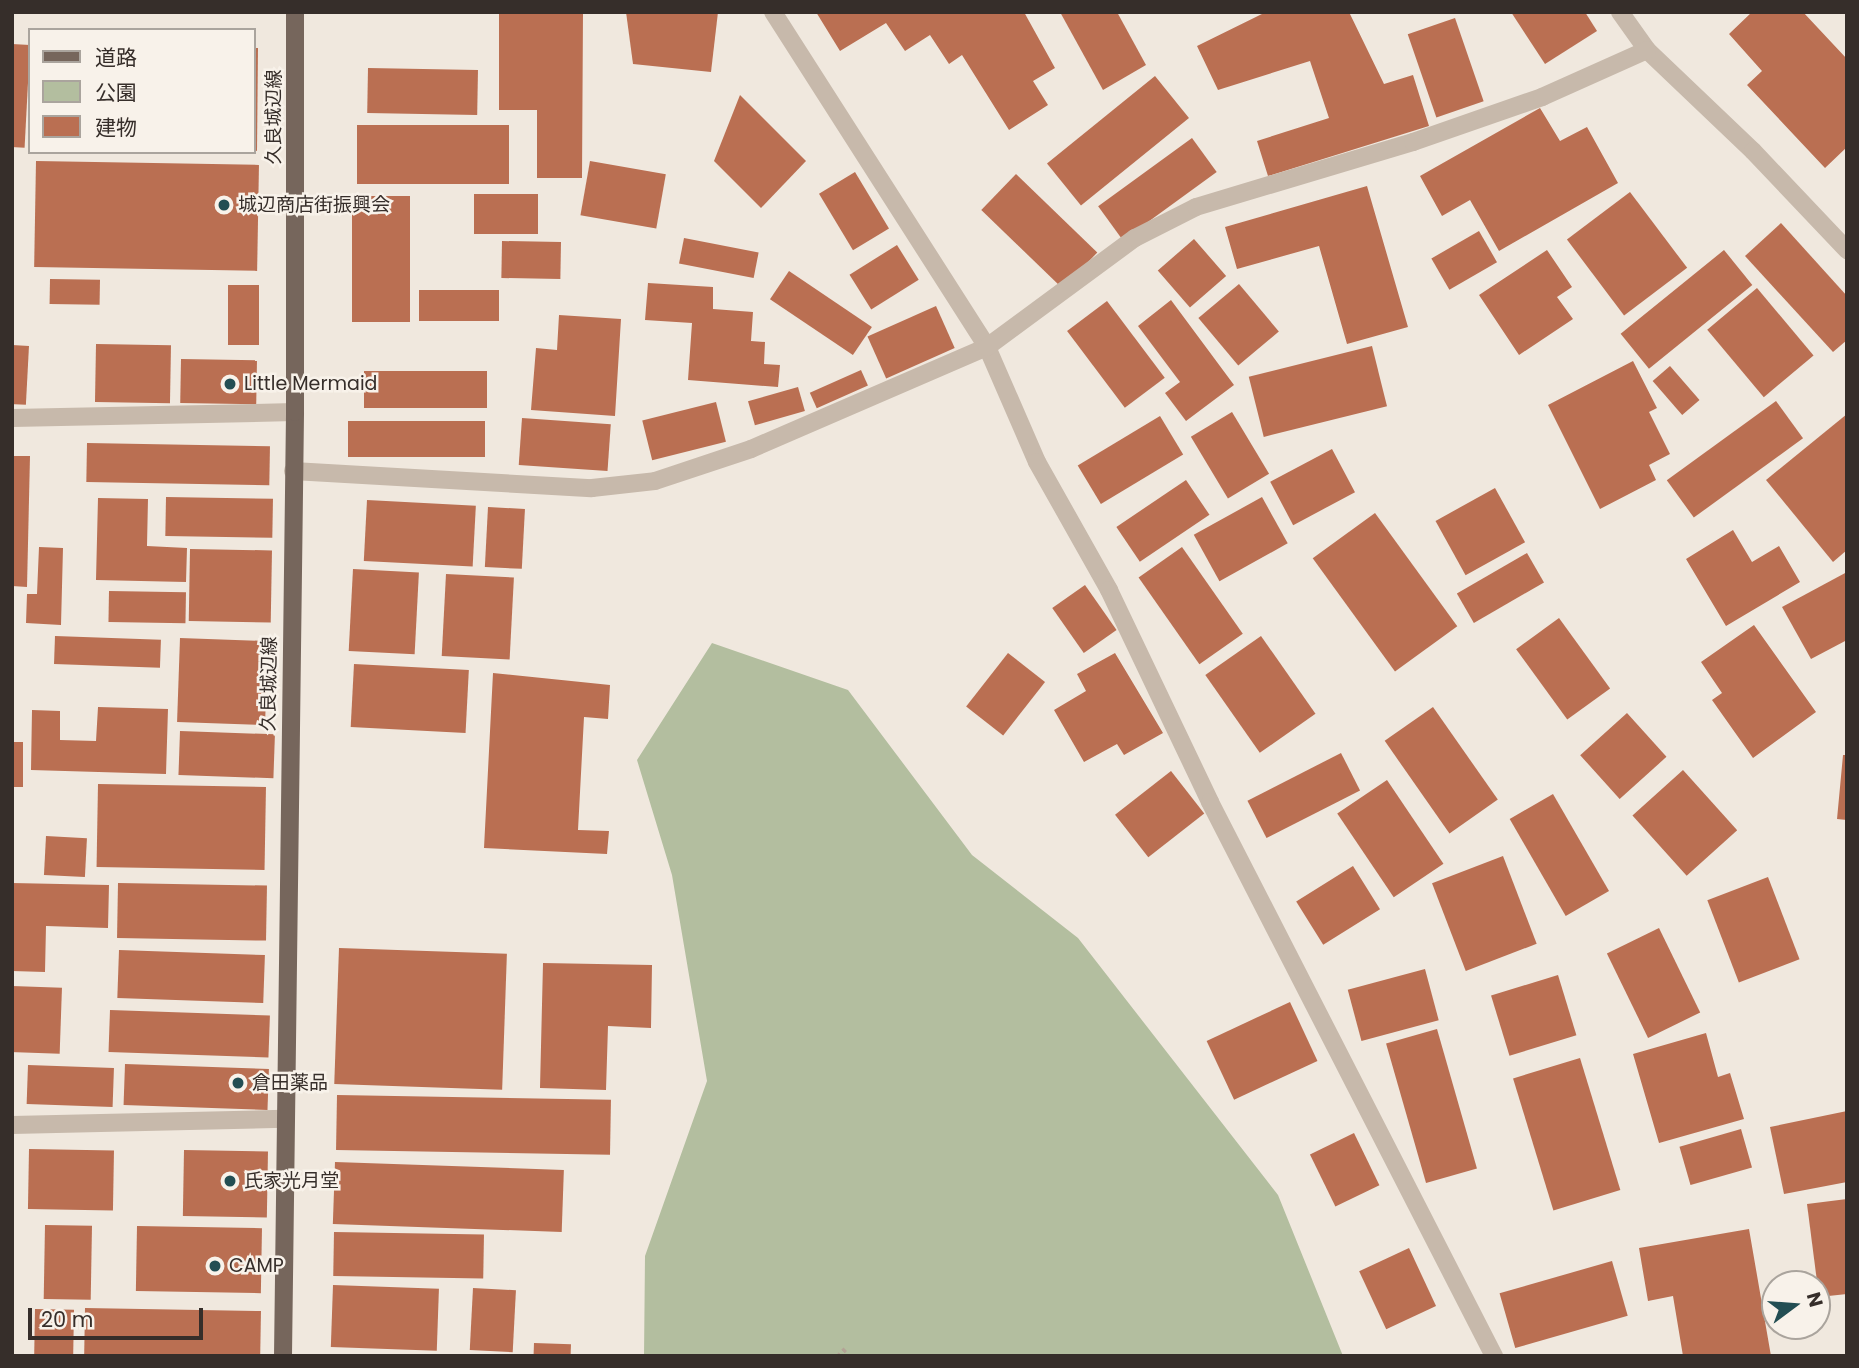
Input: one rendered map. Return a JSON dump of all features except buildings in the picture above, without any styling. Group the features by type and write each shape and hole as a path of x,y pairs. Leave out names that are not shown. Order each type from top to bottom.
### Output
{"main road":[{"name":"久良城辺線","path":"283,1356 295,412 295,12"}],"street":[{"path":"773,12 988,347 1037,462 1108,590 1210,802 1494,1356"},
{"path":"1620,12 1647,50 1753,151 1847,250"},
{"path":"293,471 592,488 655,481 751,449 988,347 1135,237 1196,206 1413,142 1542,97 1647,50"},
{"path":"12,418 295,412"},
{"path":"12,1125 284,1119"}],"path":[{"path":"838,1356 845,1349"}],"green space":[{"path":"712,643 848,690 972,855 1078,938 1278,1195 1343,1356 644,1356 645,1256 707,1081 672,875 637,760"}],"place":[{"name":"城辺商店街振興会","path":"224,205"},
{"name":"Little Mermaid","path":"230,384"},
{"name":"倉田薬品","path":"238,1083"},
{"name":"氏家光月堂","path":"230,1181"},
{"name":"CAMP","path":"215,1266"}]}
